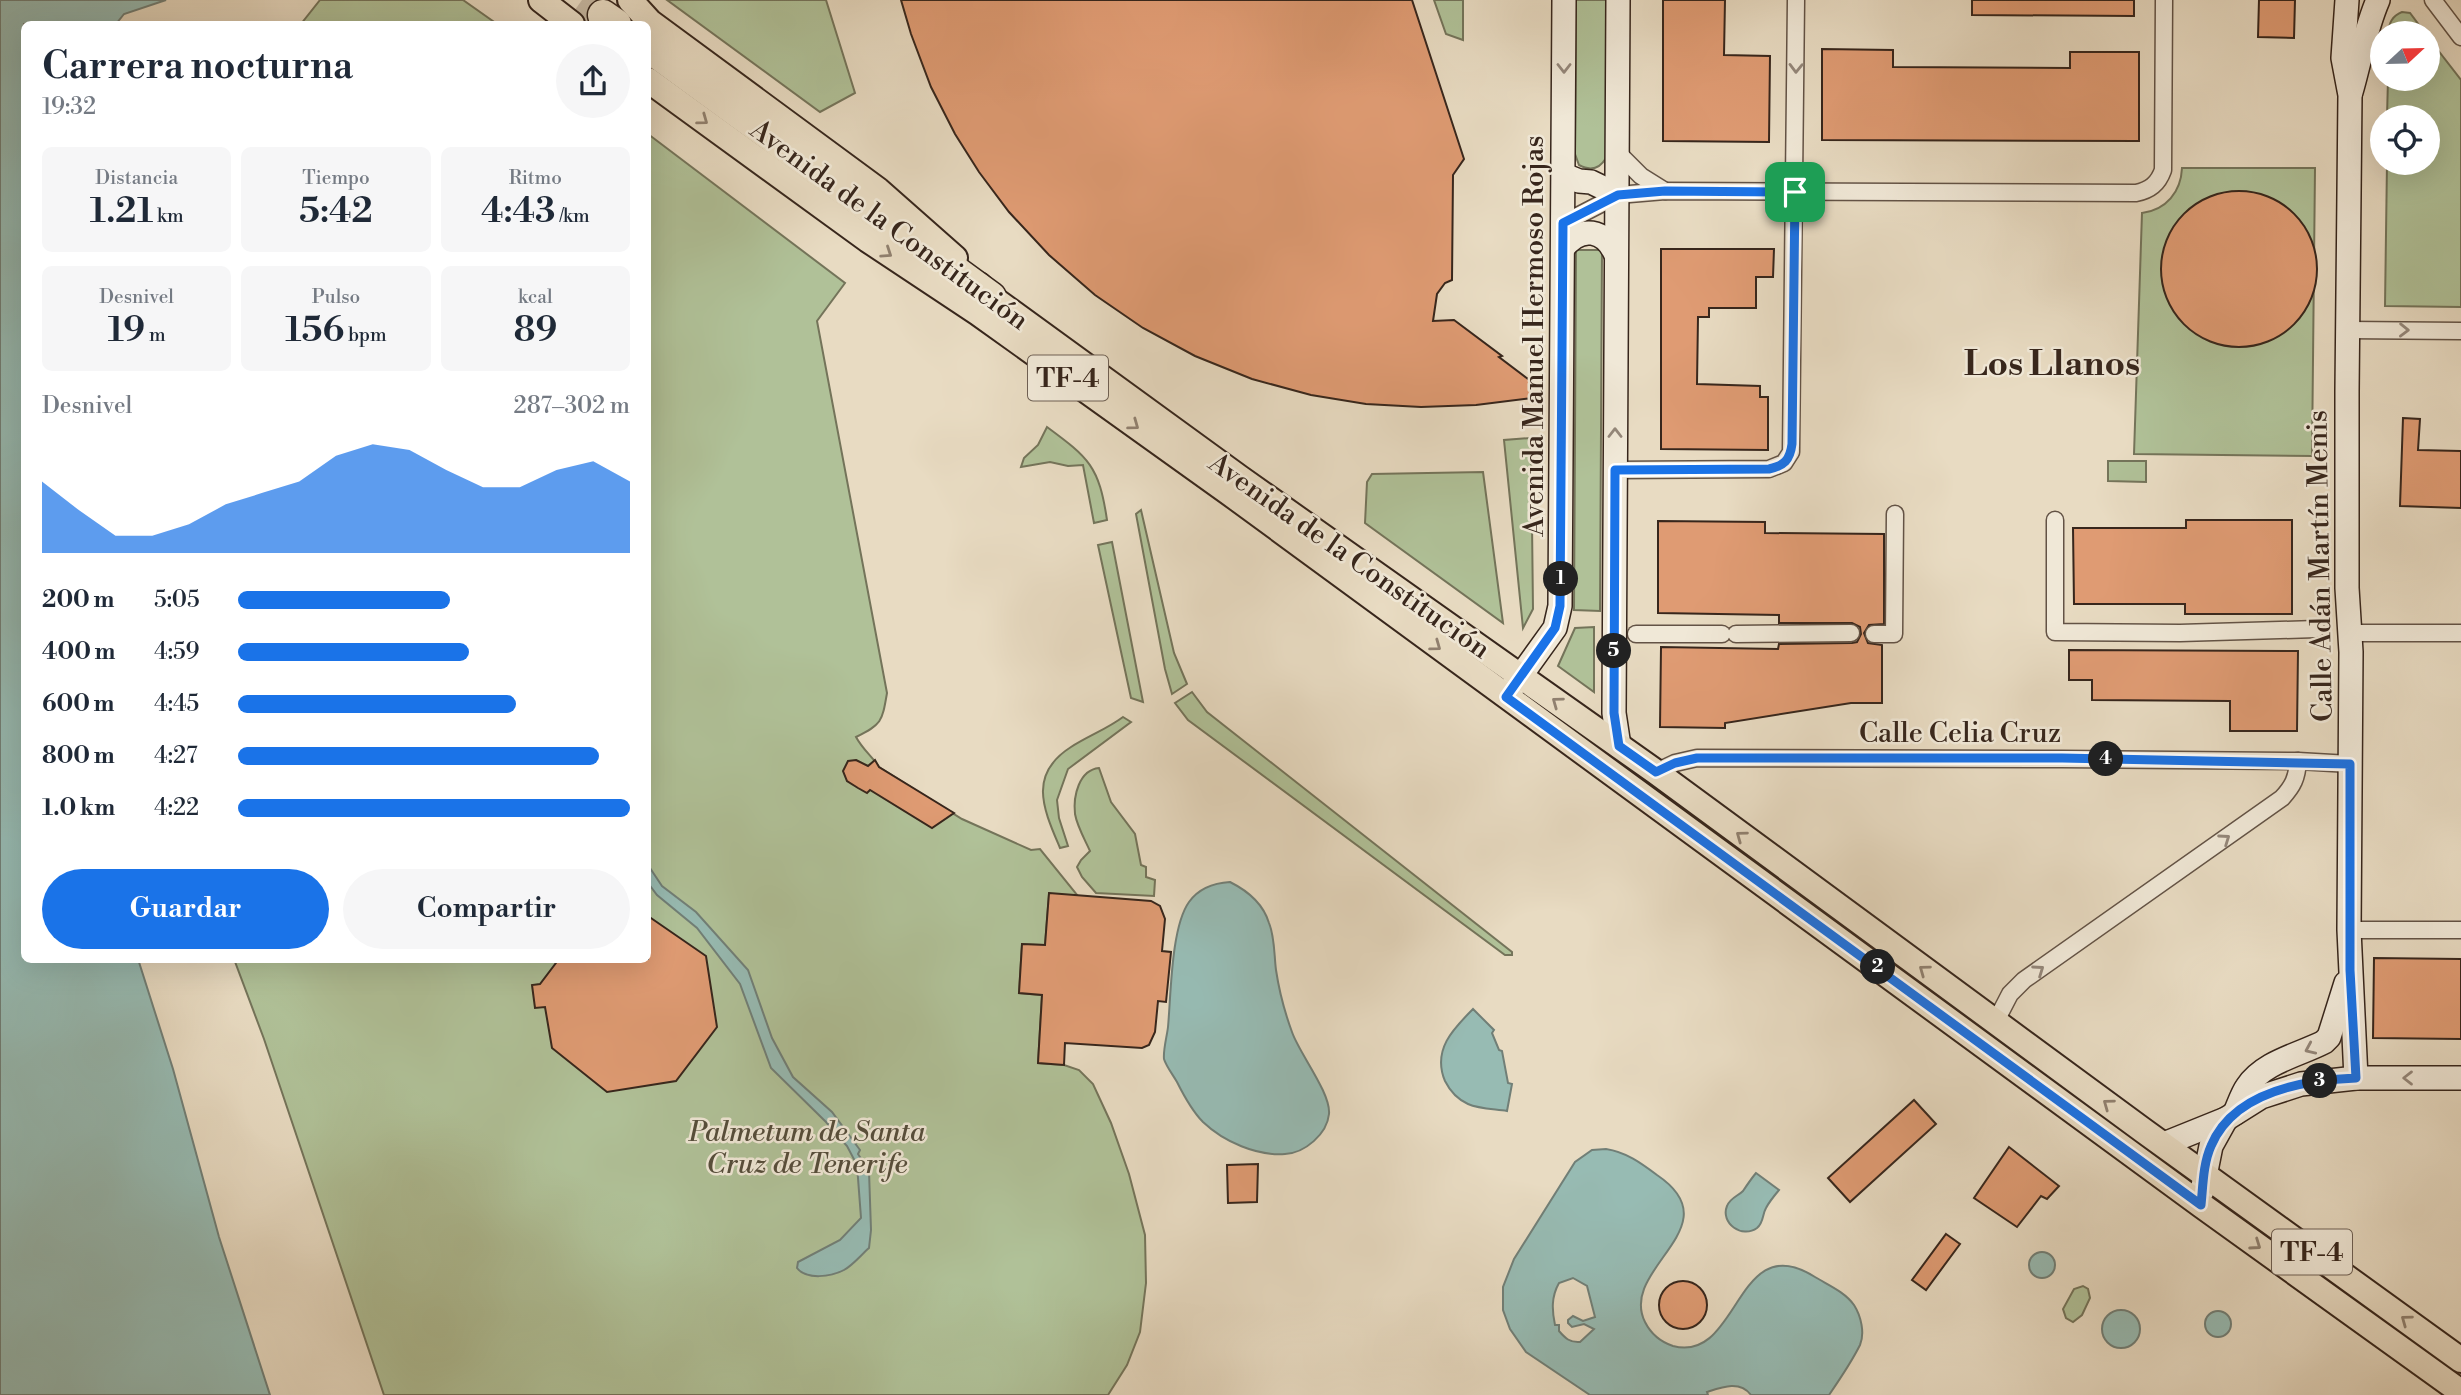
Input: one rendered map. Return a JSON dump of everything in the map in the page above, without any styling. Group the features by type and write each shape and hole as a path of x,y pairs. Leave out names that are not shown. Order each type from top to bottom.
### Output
{"highway":[{"name":"Avenida de la Constitución","path":"651,49 991,298"}],"main road":[{"path":"541,0 568,21"},
{"path":"630,0 648,21"},
{"path":"651,23 878,190 947,250 991,298"},
{"name":"Avenida de la Constitución","path":"651,82 867,240 978,313 1217,484 2201,1205 2461,1392"},
{"name":"Avenida de la Constitución","path":"991,298 1228,470 1656,772 2461,1360"}],"street":[{"name":"Avenida Manuel Hermoso Rojas","path":"1506,697 1555,628 1560,606 1564,0"},
{"path":"1618,0 1614,713 1619,746"},
{"path":"1615,470 1769,469 1780,467 1789,459 1792,444 1796,0"},
{"path":"1563,223 1618,195 1665,191 2136,193 2152,187 2163,170 2164,0"},
{"name":"Calle Adán Martín Menis","path":"2347,0 2343,58 2350,95 2347,330 2347,588 2351,633 2349,930 2356,1078"},
{"name":"Calle Adán Martín Menis","path":"2350,95 2361,59 2364,36 2378,0"},
{"path":"2434,0 2461,37"},
{"path":"1616,151 1641,176 1665,191"},
{"path":"1564,175 1591,182 1618,195"},
{"path":"1563,248 1574,237 1584,233 1599,234 1611,242 1616,255"},
{"path":"2347,330 2461,331"},
{"path":"1874,634 1894,634 1895,514"},
{"path":"2055,520 2055,632 2180,633 2316,629"},
{"path":"1636,634 1851,633"},
{"path":"2351,633 2461,633"},
{"name":"Calle Celia Cruz","path":"1656,772 1675,763 1697,758 2298,761 2350,764"},
{"path":"1996,1021 2010,994 2024,980 2282,798 2294,784 2298,761"},
{"path":"2349,930 2461,930"},
{"path":"2201,1205 2204,1172 2211,1146 2248,1086 2274,1064 2324,1042 2329,1037 2350,970"},
{"path":"2164,1144 2231,1116 2261,1097 2320,1080 2461,1078"}],"green space":[{"path":"320,0 463,0 493,21 303,21"},
{"path":"667,0 826,0 855,93 820,112"},
{"path":"1434,0 1463,0 1463,40 1446,34"},
{"path":"1576,0 1607,0 1606,158 1591,169 1579,165 1575,154"},
{"path":"2402,12 2410,13 2416,21 2392,21"},
{"path":"2440,53 2461,80 2461,307 2385,306 2387,175 2440,175 2440,105 2387,105 2388,91 2440,91"},
{"name":"Palmetum de Santa Cruz de Tenerife","path":"651,136 845,283 817,321 887,693 879,721 856,737 879,767 962,819 1031,850 1040,849 1078,896 1049,894 1045,945 1022,944 1019,993 1042,995 1038,1063 1064,1065 1079,1070 1093,1084 1111,1123 1129,1174 1145,1235 1146,1283 1140,1332 1127,1365 1108,1395 384,1395 264,1039 236,963 651,963"},
{"path":"2182,168 2315,168 2312,456 2134,454 2142,213 2158,208 2171,198 2179,185"},
{"path":"1576,250 1602,250 1600,611 1574,610"},
{"path":"1047,427 1073,447 1090,465 1100,487 1107,520 1094,523 1083,465 1068,466 1050,462 1021,467 1024,458 1038,445"},
{"path":"1531,438 1533,609 1523,628 1504,440"},
{"path":"2108,461 2146,461 2146,482 2108,481"},
{"path":"1483,472 1503,623 1365,523 1367,482 1372,474"},
{"path":"1141,510 1174,653 1187,684 1172,694 1136,514"},
{"path":"1112,542 1143,702 1131,698 1098,545"},
{"path":"1594,627 1594,692 1558,666 1575,628"},
{"path":"1192,692 1207,712 1512,952 1512,955 1505,955 1188,720 1175,703"},
{"path":"1123,717 1131,722 1068,769 1057,800 1059,818 1068,846 1060,848 1043,794 1048,769 1071,747"},
{"path":"1099,768 1111,802 1135,834 1141,865 1146,867 1146,877 1155,880 1154,896 1096,893 1077,867 1090,851 1076,819 1076,792 1082,779 1092,770"},
{"path":"2083,1286 2088,1289 2090,1298 2082,1315 2073,1322 2066,1318 2063,1309 2074,1289"}],"water":[{"path":"0,0 166,0 124,14 118,21 21,21 21,963 139,963 173,1069 219,1237 270,1395 0,1395"},
{"path":"651,870 662,886 696,912 748,970 772,1038 793,1077 832,1112 860,1150 858,1154 869,1171 869,1248 844,1270 812,1276 797,1268 798,1262 840,1240 861,1218 857,1165 847,1146 826,1122 771,1068 740,984 697,928 651,887"},
{"path":"1230,882 1254,898 1263,909 1272,935 1276,970 1289,1025 1328,1105 1329,1114 1324,1129 1314,1141 1293,1153 1274,1154 1252,1150 1211,1129 1192,1108 1164,1059 1175,944 1183,913 1193,897 1202,890"},
{"path":"1473,1009 1494,1030 1492,1033 1499,1050 1502,1051 1508,1083 1512,1084 1507,1111 1468,1104 1454,1094 1445,1081 1441,1059 1443,1050 1452,1032"},
{"path":"1592,1150 1613,1150 1645,1166 1677,1194 1684,1212 1680,1230 1646,1284 1641,1302 1645,1322 1653,1334 1673,1346 1695,1346 1712,1336 1753,1281 1768,1269 1789,1266 1815,1277 1841,1293 1854,1305 1860,1319 1860,1345 1829,1395 1751,1395 1742,1387 1730,1386 1707,1392 1708,1395 1590,1395 1526,1352 1510,1329 1503,1310 1503,1287 1514,1259 1575,1162","holes":["1573,1278 1587,1286 1595,1317 1583,1321 1573,1316 1568,1323 1572,1327 1584,1324 1594,1329 1580,1342 1573,1342 1559,1331 1559,1325 1555,1325 1553,1299 1559,1283"]},
{"path":"1756,1173 1779,1190 1767,1206 1757,1228 1745,1232 1729,1223 1727,1206 1743,1191"},
{"path":"2042,1252 2051,1256 2055,1265 2051,1274 2042,1278 2033,1274 2029,1265 2033,1256"},
{"path":"2121,1310 2134,1316 2140,1329 2134,1342 2121,1348 2108,1342 2102,1329 2108,1316"},
{"path":"2218,1311 2228,1314 2231,1324 2228,1334 2218,1337 2208,1334 2205,1324 2208,1314"}],"building":[{"path":"901,0 1412,0 1464,159 1453,175 1452,280 1445,283 1437,294 1433,321 1454,320 1502,356 1499,357 1532,382 1532,398 1476,405 1421,407 1366,404 1311,395 1252,379 1195,356 1143,328 1095,295 1049,255 1009,212 979,172 955,134 931,87"},
{"path":"1663,0 1725,0 1724,55 1770,56 1769,142 1663,141"},
{"path":"1972,0 2134,0 2134,16 1972,15"},
{"path":"2259,0 2295,0 2294,38 2258,37"},
{"path":"1822,49 1893,50 1893,67 2070,68 2070,52 2139,52 2139,141 1822,140"},
{"path":"2239,191 2269,197 2294,214 2311,239 2317,269 2311,299 2294,324 2269,341 2239,347 2209,341 2184,324 2167,299 2161,269 2167,239 2184,214 2209,197"},
{"path":"1661,249 1774,249 1773,277 1756,277 1756,308 1709,308 1709,317 1698,317 1697,384 1760,386 1760,397 1768,397 1768,450 1661,449"},
{"path":"2403,418 2420,419 2418,450 2461,451 2461,508 2400,506"},
{"path":"2186,520 2292,520 2292,614 2185,614 2185,604 2074,604 2073,528 2186,528"},
{"path":"1658,521 1765,522 1765,533 1884,534 1884,624 1869,625 1864,633 1868,643 1882,645 1882,703 1851,703 1725,723 1725,728 1660,727 1661,647 1778,649 1779,644 1852,643 1857,642 1861,634 1860,627 1852,623 1779,623 1779,615 1658,613"},
{"path":"2069,650 2298,651 2297,731 2230,731 2230,701 2092,700 2092,680 2069,680"},
{"path":"856,760 868,766 875,760 879,767 954,813 932,828 870,790 867,793 847,781 843,771 848,761"},
{"path":"1049,893 1151,901 1160,906 1165,919 1162,951 1171,952 1166,1002 1158,1001 1155,1032 1149,1045 1142,1048 1065,1043 1064,1065 1038,1063 1042,995 1019,993 1022,944 1045,945"},
{"path":"651,918 706,956 717,1027 676,1081 607,1092 552,1048 545,1007 535,1008 532,985 540,984 556,963 651,963"},
{"path":"2374,958 2461,959 2461,1039 2373,1038"},
{"path":"1914,1100 1936,1124 1850,1202 1828,1178"},
{"path":"2009,1147 2059,1186 2047,1199 2041,1196 2017,1227 1974,1198"},
{"path":"1258,1164 1257,1202 1228,1203 1227,1165"},
{"path":"1946,1234 1960,1244 1926,1290 1912,1280"},
{"path":"1683,1281 1700,1288 1707,1305 1700,1322 1683,1329 1666,1322 1659,1305 1666,1288"}],"tunnel":[{"path":"582,0 603,15"}],"district":[{"name":"Los Llanos","path":"2052,363"}],"route":[{"path":"1665,191 1795,192 1792,444 1789,459 1780,467 1769,469 1615,470 1614,713 1619,746 1656,772 1675,763 1697,758 2062,758 2350,764 2350,970 2356,1078 2320,1080 2274,1092 2238,1110 2227,1119 2209,1152 2201,1205 1506,697 1555,628 1560,606 1563,223 1618,195 1665,191"}]}
